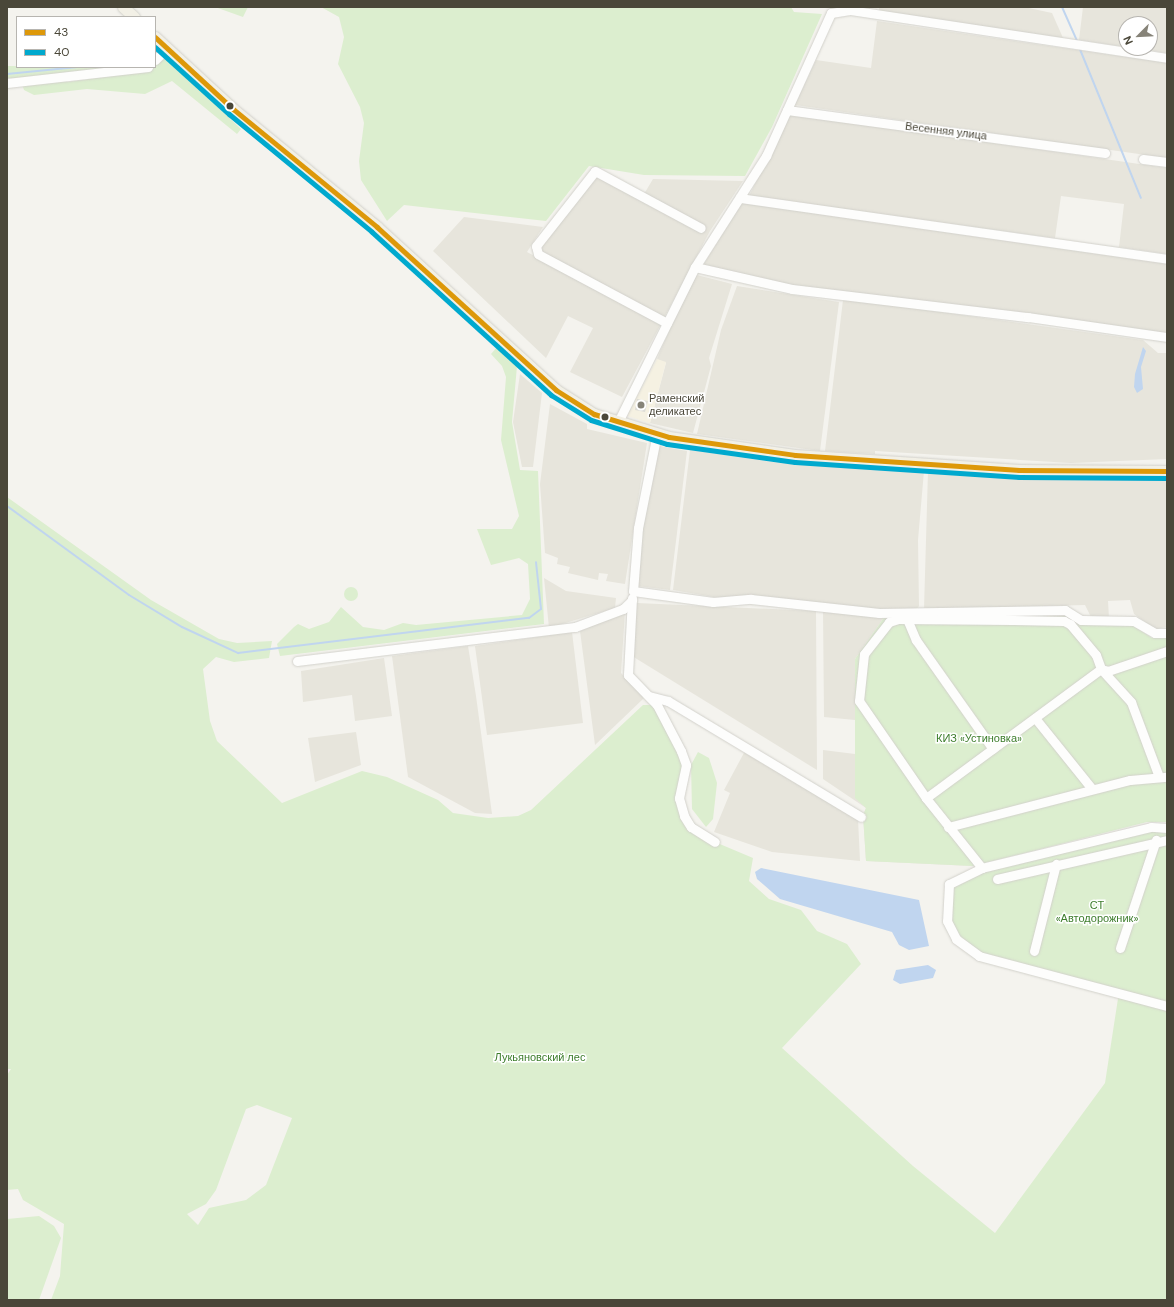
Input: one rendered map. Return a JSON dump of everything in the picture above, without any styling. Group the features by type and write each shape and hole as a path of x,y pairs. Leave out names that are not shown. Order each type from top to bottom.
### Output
{"main road":[{"path":"123,7 133,16"},
{"path":"156,38 239,114 377,227 572,403 618,422 656,433 713,445 795,455 1019,470 1167,470"}],"street":[{"path":"618,422 695,267 766,156 831,13 840,8 1167,58"},
{"path":"156,59 167,48"},
{"path":"7,83 139,68"},
{"name":"Весенняя улица","path":"787,110 1105,153"},
{"path":"1143,159 1167,162"},
{"path":"667,323 538,254 536,246 595,171 701,228"},
{"path":"740,198 1167,259"},
{"path":"695,267 792,289 1028,317 1167,337"},
{"path":"656,433 638,528 632,596 628,675 657,705 686,765 679,798 684,816 692,827 715,842"},
{"path":"632,596 713,602 751,600 879,613 1065,610 1081,620 1134,621 1155,633 1167,633"},
{"path":"297,661 575,627 623,608 632,596"},
{"path":"907,619 916,640 993,749"},
{"path":"948,827 1092,789 1163,777 1131,702 1101,669 1096,655 1077,630 1064,621 907,619 889,622 864,654 859,701 926,798 948,827 982,868"},
{"path":"1101,669 1108,671 1167,651"},
{"path":"926,798 1101,669"},
{"path":"649,696 668,701 861,817"},
{"path":"1035,718 1092,789"},
{"path":"1167,828 1151,828 982,868 949,884 947,921 956,938 979,956 1167,1006"},
{"path":"997,879 1156,840 1167,840"},
{"path":"1120,948 1156,840"},
{"path":"1034,951 1056,864"}],"shaded area":[{"path":"879,7 1024,7 1052,13 1063,38 879,11"},
{"path":"1083,7 1167,7 1167,53 1158,52 1158,16 1118,16 1118,46 1079,40"},
{"path":"877,21 1167,63 1167,158 795,105 816,60 871,68"},
{"path":"790,114 1167,168 1167,254 1119,247 1124,204 1061,196 1055,238 749,196"},
{"path":"591,175 644,194 653,179 743,181 710,231 664,318 539,252 539,245"},
{"path":"741,203 1167,264 1167,333 785,284 702,267"},
{"path":"464,217 543,227 527,252 661,324 622,397 570,372 593,328 568,316 546,358 433,251"},
{"path":"693,274 732,284 709,358 711,366 693,433 650,423 666,363 657,359"},
{"path":"737,286 839,302 820,451 697,434 721,330"},
{"path":"846,299 1143,340 1158,353 1167,353 1167,459 1071,463 875,451 875,454 825,451 843,300"},
{"path":"657,359 666,362 650,423 627,416"},
{"path":"520,374 542,393 533,467 522,467 513,422"},
{"path":"550,404 587,424 587,429 647,443 625,584 606,581 608,574 599,573 598,580 568,573 570,567 557,564 558,558 545,553 540,484"},
{"path":"659,446 687,451 670,590 637,586 642,519"},
{"path":"690,450 773,462 924,471 918,540 919,606 916,610 880,609 725,599 673,590"},
{"path":"928,471 1020,479 1167,479 1167,627 1155,629 1134,614 1130,600 1108,601 1109,618 1091,617 1085,605 924,609"},
{"path":"544,578 566,591 616,598 615,608 549,628"},
{"path":"637,603 816,611 817,770 632,656"},
{"path":"823,611 885,616 855,659 926,804 973,866 866,861 863,815 866,808 823,779 823,750 855,754 855,720 824,717"},
{"path":"625,612 621,673 644,698 595,745 580,631"},
{"path":"572,632 583,723 487,735 475,646"},
{"path":"468,646 492,814 475,813 408,777 392,656"},
{"path":"384,658 392,716 355,721 352,695 303,702 301,671"},
{"path":"356,732 361,765 315,782 308,738"},
{"path":"745,751 858,819 860,861 772,852 714,832 730,793 724,790"}],"green space":[{"path":"215,7 248,7 243,17"},
{"path":"321,7 791,7 794,12 822,14 772,127 745,176 644,175 589,166 546,221 404,205 387,221 361,180 359,161 364,123 360,107 338,64 344,37 339,17"},
{"path":"166,58 241,129 237,134 172,81 145,94 87,89 34,95 24,90 20,78 7,78 7,66 16,66 16,68 136,68 60,77 68,82 146,71 151,68 156,68 156,64"},
{"path":"498,346 517,366 512,422 520,470 538,471 544,624 280,656 277,644 294,627 298,624 309,629 329,622 341,607 363,627 384,630 403,623 416,625 522,615 530,599 528,564 519,558 491,565 477,529 512,529 519,516 501,440 506,377 502,366 491,354"},
{"name":"Лукьяновский лес","path":"7,497 151,600 219,639 237,643 272,641 269,658 234,662 216,657 203,669 210,721 217,741 282,803 362,771 387,777 438,800 453,813 488,818 518,816 531,810 643,705 657,705 686,765 679,798 684,816 715,842 753,858 749,881 769,899 801,910 817,931 847,944 861,964 782,1048 913,1166 995,1233 1105,1083 1119,992 1167,1007 1167,1300 51,1300 60,1276 64,1224 23,1200 18,1189 7,1190 7,1075 11,1069 7,1069","holes":["257,1105 292,1118 266,1185 246,1200 209,1208 198,1225 187,1214 206,1204 216,1190 246,1109"]},
{"path":"348,587 354,587 358,591 358,597 354,601 348,601 344,597 344,591"},
{"name":"КИЗ «Устиновка»","path":"885,616 1068,616 1076,624 1134,626 1152,638 1167,635 1167,822 1147,822 973,866 866,861 863,815 866,808 855,798 855,659"},
{"path":"698,752 709,758 717,783 713,819 706,827 692,809 691,765"},
{"name":"СТ «Автодорожник»","path":"1167,828 1167,1005 979,956 956,939 947,921 949,884 982,868"},
{"path":"39,1216 54,1226 61,1238 39,1300 7,1300 7,1219"}],"water":[{"path":"1143,347 1146,351 1141,367 1143,389 1137,393 1134,387 1135,374"},
{"path":"761,868 919,900 929,946 909,950 899,945 892,932 780,899 757,879 755,872"},
{"path":"928,965 936,970 933,978 900,984 893,980 896,970"}],"building":[{"name":"Раменский деликатес","path":"637,399 648,401 645,412 635,410"}],"waterway":[{"path":"1062,7 1077,41"},
{"path":"1079,47 1141,198"},
{"path":"7,74 68,68"},
{"path":"7,506 129,595 182,627 238,653 529,618 541,609 536,562"}],"transit line":[{"name":"43","path":"156,38 233,109 377,227 556,390 594,414 669,437 795,455 1019,470 1167,471"},
{"name":"40","path":"156,48 229,114 372,232 551,395 591,420 667,444 795,462 1019,477 1167,478"}],"place":[{"name":"Раменский деликатес","path":"641,405"}]}
